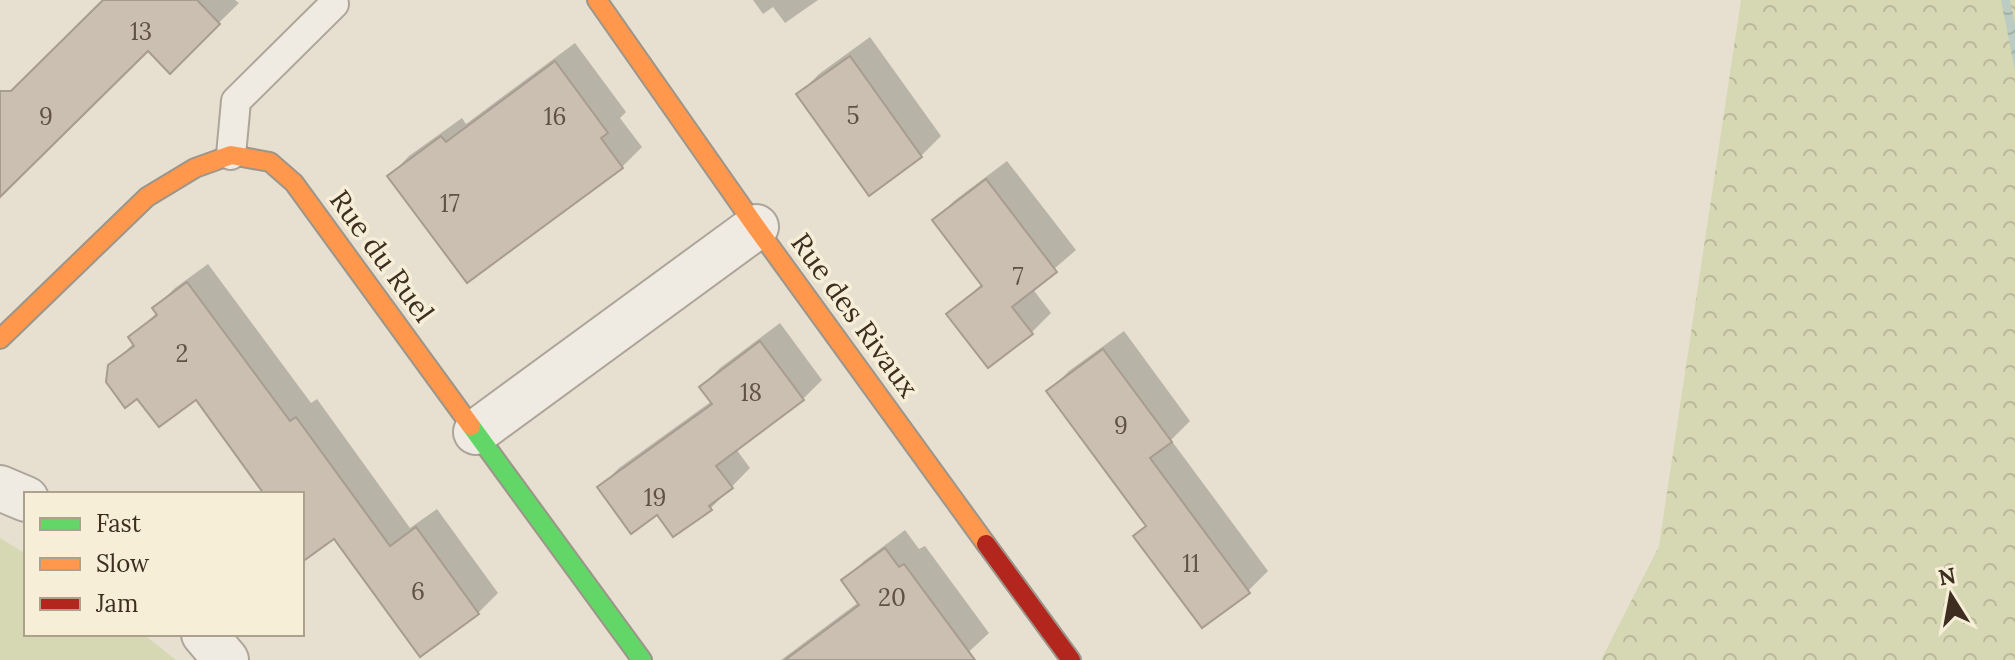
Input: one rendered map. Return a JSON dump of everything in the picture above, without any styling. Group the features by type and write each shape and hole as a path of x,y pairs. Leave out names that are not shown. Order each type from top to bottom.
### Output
{"street":[{"name":"Rue des Rivaux","path":"597,0 756,227 1071,660"},
{"path":"0,339 147,197 195,168 231,155"},
{"name":"Rue du Ruel","path":"231,155 270,162 294,183 642,660"},
{"path":"476,432 756,227"},
{"path":"0,488 24,498"},
{"path":"206,636 226,660"}],"lane":[{"path":"231,155 236,101 334,4"}],"green space":[{"path":"1741,0 2015,0 2015,660 1601,660 1659,546"},
{"path":"0,538 24,553 24,636 146,636 176,660 0,660"}],"water":[{"path":"2001,0 2010,0 2015,24 2015,71"}],"building":[{"path":"103,0 197,0 220,24 170,74 148,51 0,197 0,91 11,91"},
{"path":"850,56 922,157 869,196 796,94"},
{"path":"555,61 608,133 601,138 623,168 467,283 387,176 441,136 446,142"},
{"path":"986,179 1057,272 1012,307 1033,334 988,368 946,314 982,286 932,220"},
{"path":"187,282 290,421 296,417 390,546 416,527 479,614 420,657 334,539 304,561 304,492 263,492 196,400 159,427 137,399 125,408 106,382 108,365 134,346 128,337 157,315 152,308"},
{"path":"760,341 804,400 716,466 733,488 709,506 712,510 673,537 657,515 631,534 597,487 712,404 699,387"},
{"path":"1103,349 1172,442 1150,458 1250,593 1202,628 1133,536 1146,526 1046,391"},
{"path":"885,548 899,567 904,564 975,660 785,660 859,605 841,580"}],"traffic: fast":[{"path":"471,426 642,660"}],"traffic: slow":[{"path":"597,0 756,227 986,544"},
{"path":"0,339 147,197 195,168 231,155 270,162 294,183 471,426"}],"traffic: jam":[{"path":"986,544 1071,660"}]}
